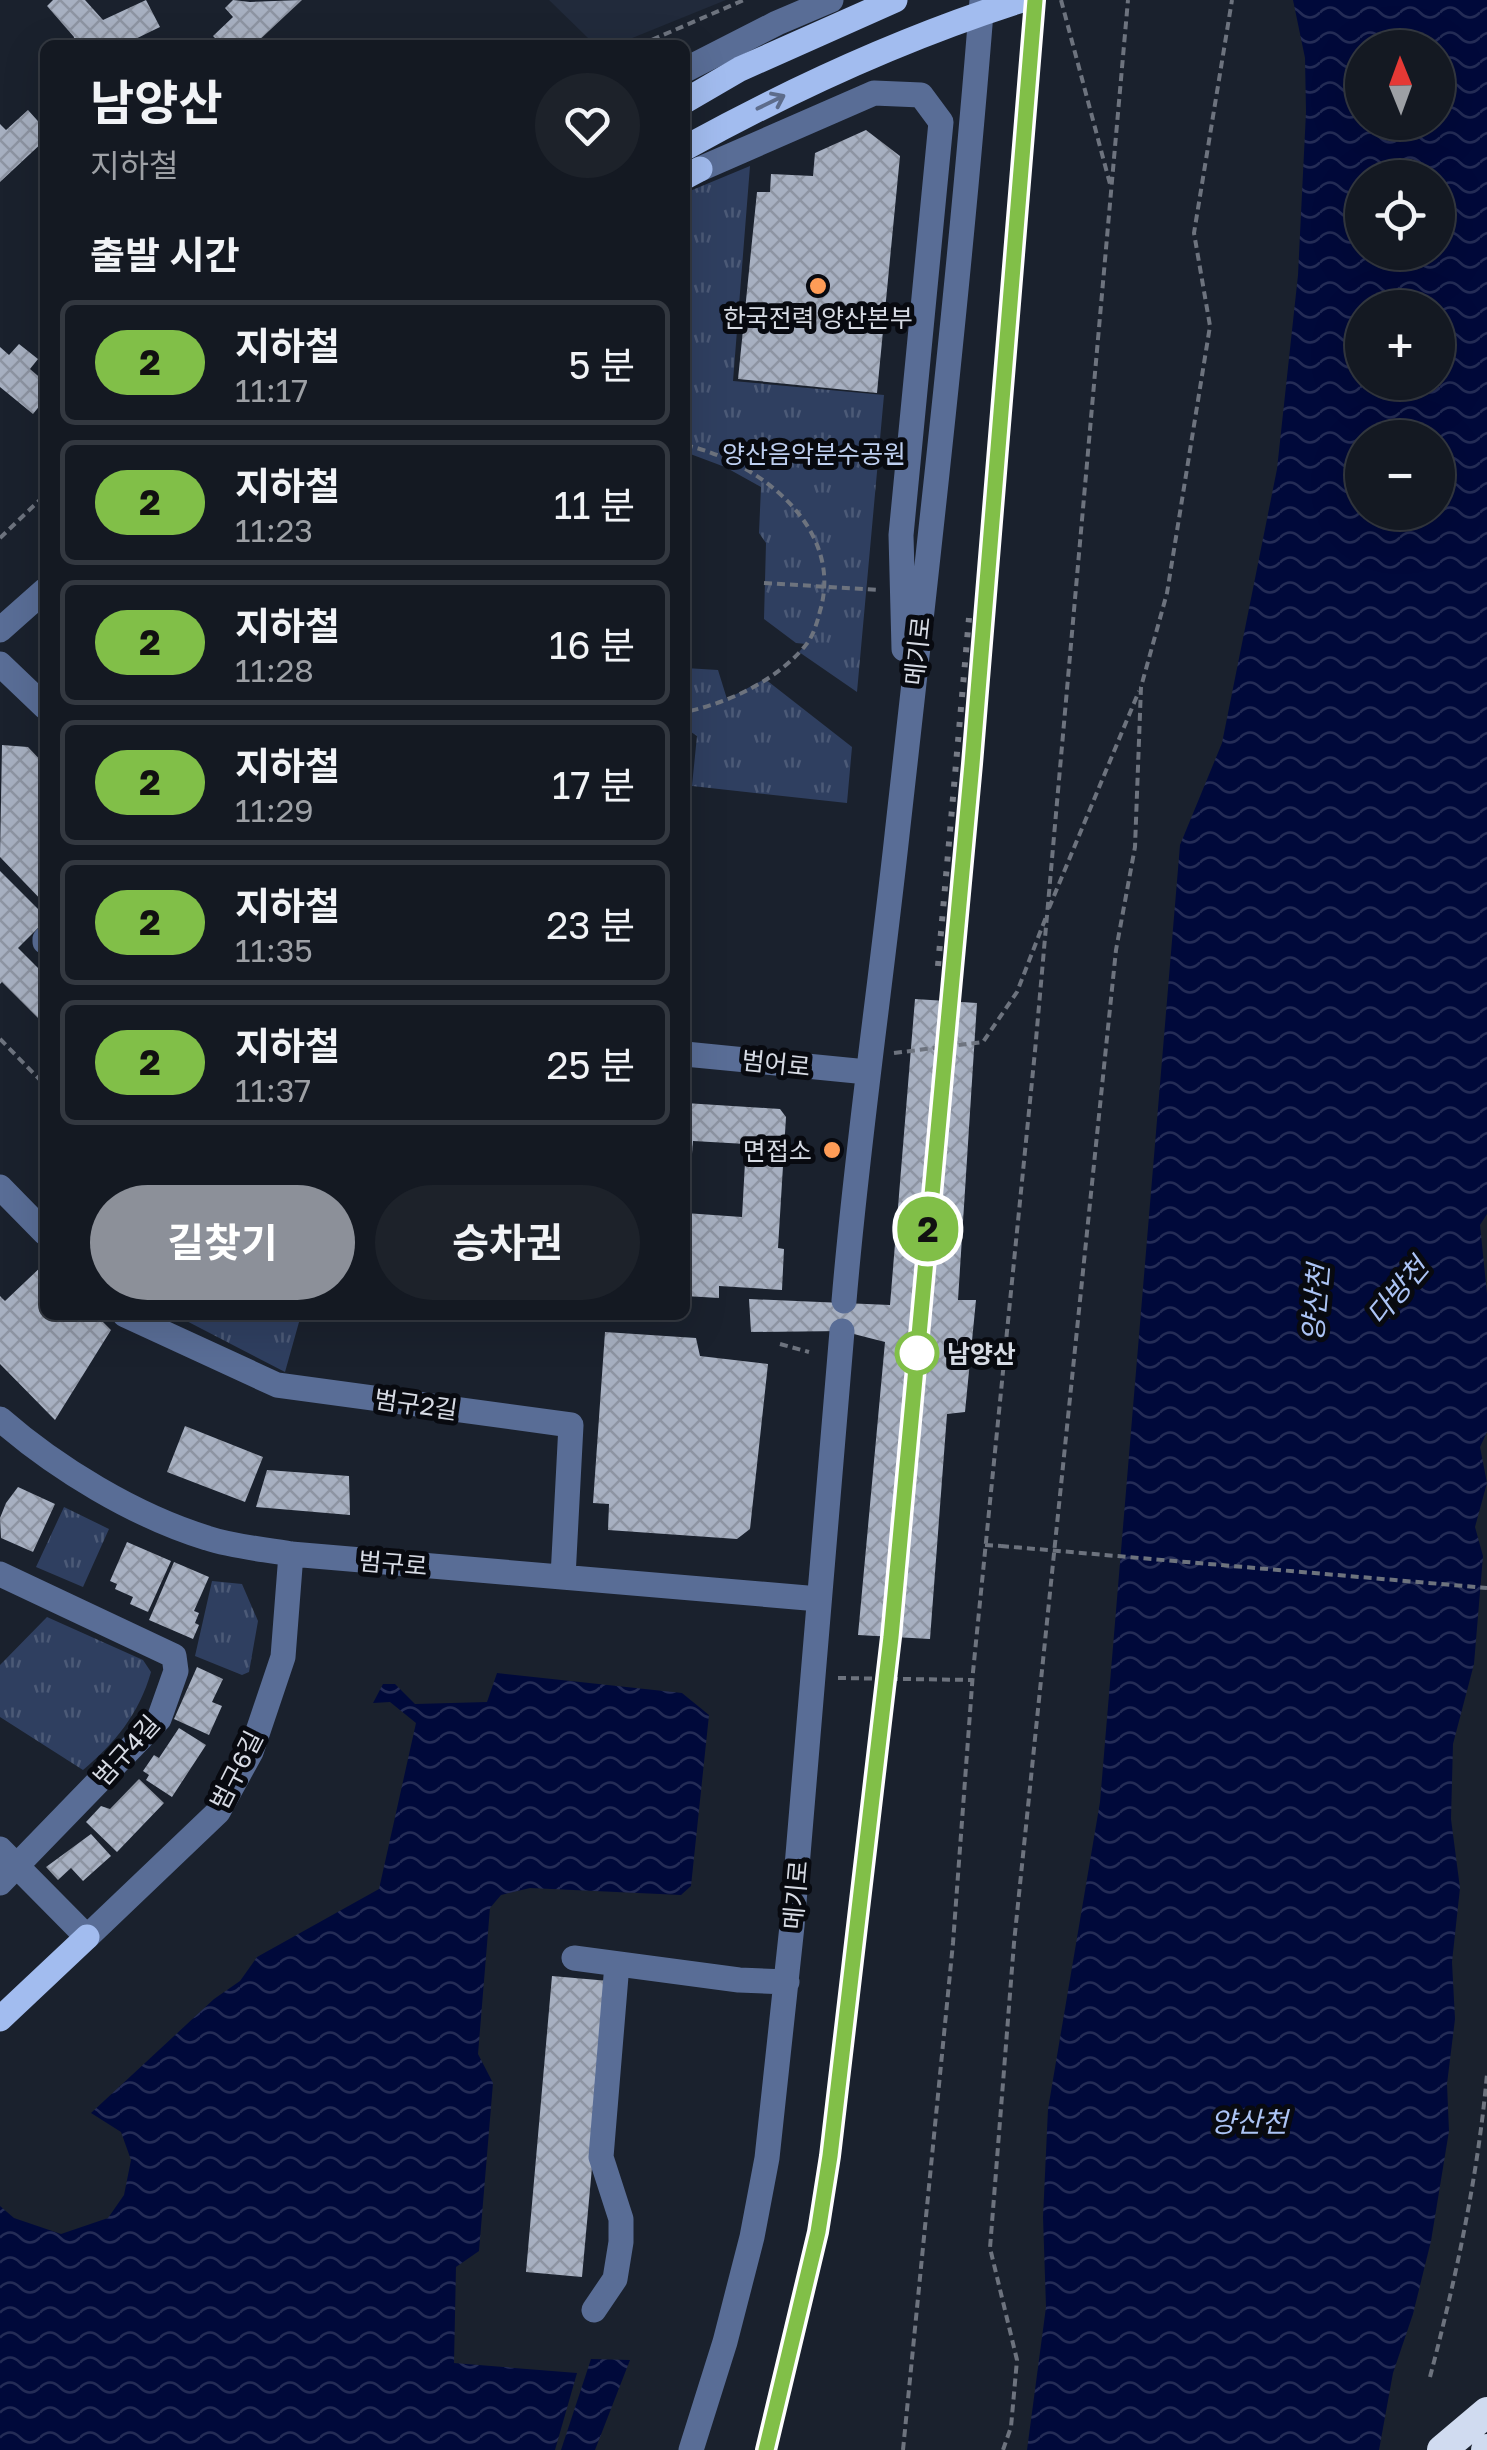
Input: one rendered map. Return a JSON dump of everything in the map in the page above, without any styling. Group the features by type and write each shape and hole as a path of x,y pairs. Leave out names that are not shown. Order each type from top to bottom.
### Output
{"highway":[{"path":"1442,2450 1487,2412"}],"main road":[{"path":"690,98 740,69 895,0"},
{"path":"690,165 768,103 961,19 1022,0"},
{"path":"0,2019 87,1937"}],"street":[{"path":"690,67 831,0"},
{"name":"메기로","path":"844,1302 855,1167 906,751 982,0"},
{"path":"690,165 874,93 922,95 941,122 902,535 906,751"},
{"path":"0,630 40,594"},
{"path":"0,664 40,702"},
{"name":"범어로","path":"690,1054 868,1064"},
{"path":"0,1187 40,1228"},
{"name":"범구2길","path":"136,1320 277,1385 571,1425 563,1577"},
{"name":"메기로","path":"691,2450 725,2342 768,2158 787,1982 842,1331"},
{"name":"범구로","path":"0,1419 32,1447 136,1509 208,1539 291,1554 819,1599"},
{"name":"범구6길","path":"87,1937 218,1812 250,1752 283,1658 291,1554"},
{"name":"범구4길","path":"0,1574 174,1656 176,1671 159,1720 6,1866"},
{"path":"6,1866 87,1937"},
{"path":"574,1958 739,1980 787,1982"},
{"path":"594,2310 616,2278 621,2242 621,2219 600,2158 617,1964"}],"path":[{"path":"652,40 744,0"},
{"path":"1060,0 1111,186"},
{"path":"903,2450 954,1943 973,1680 1048,912 1128,0"},
{"path":"868,1064 983,1042 1017,992 1141,687 1168,593 1210,326 1194,233 1232,0"},
{"path":"690,446 711,451 751,471 804,517 815,541 826,587 808,644 787,664 739,694 690,710"},
{"path":"0,538 40,499"},
{"path":"764,583 882,590"},
{"path":"1003,2450 1011,2427 1017,2360 990,2248 1014,1943 1078,1306 1116,950 1135,846 1141,687"},
{"path":"0,1039 40,1080"},
{"path":"780,1344 809,1352"},
{"path":"986,1545 1487,1588"},
{"path":"813,1677 973,1680"},
{"path":"1430,2377 1471,2193 1487,2074"}],"shaded area":[{"path":"549,0 726,0 627,40 588,38"}],"green space":[{"name":"양산음악분수공원","path":"750,166 733,381 884,395 857,692 799,652 806,644 796,643 764,619 766,543 759,533 761,487 690,454 690,191"},
{"path":"690,668 718,670 727,699 765,679 852,747 847,803 692,786 697,736 690,731"},
{"path":"185,1320 300,1320 285,1372"},
{"path":"64,1507 109,1529 83,1587 36,1567"},
{"path":"212,1581 242,1584 258,1621 249,1672 242,1675 195,1656"},
{"path":"47,1617 143,1660 151,1672 125,1727 83,1770 0,1717 0,1665"}],"water":[{"name":"양산천","path":"1293,0 1487,0 1487,1214 1480,1225 1487,1294 1487,1432 1480,1447 1487,1483 1475,1527 1483,1556 1474,1664 1453,1744 1451,1819 1460,1888 1452,1962 1455,2019 1447,2084 1449,2131 1431,2241 1393,2373 1379,2450 1027,2450 1046,2307 1043,2217 1048,2109 1100,1802 1180,845 1222,743 1277,469 1298,275 1305,58"},
{"path":"497,1673 682,1693 709,1715 691,1886 681,1895 530,1888 501,1895 490,1908 478,2054 493,2083 479,2251 456,2267 454,2363 577,2373 555,2450 0,2450 0,2206 14,2218 61,2234 108,2218 124,2195 131,2160 121,2132 91,2113 214,1999 240,1981 257,1957 379,1889 416,1723 390,1702 373,1703 383,1684 395,1684 415,1704 487,1702"},
{"path":"591,2359 630,2360 595,2450 561,2450"}],"building":[{"path":"53,0 85,0 103,20 146,0 160,27 133,40 74,40 47,6"},
{"path":"233,0 302,0 259,40 217,40 213,36 233,17 225,8"},
{"path":"28,110 40,123 40,145 0,182 0,124 6,130"},
{"name":"한국전력 양산본부","path":"866,130 900,156 877,393 738,379 757,192 770,192 771,174 813,176 815,153"},
{"path":"19,344 38,359 30,369 40,378 40,405 33,414 0,387 0,347 9,355"},
{"path":"2,745 28,747 40,760 40,899 0,857"},
{"path":"0,871 40,911 40,926 18,948 40,970 40,1020 0,984"},
{"path":"915,999 977,1003 958,1300 976,1300 965,1412 947,1414 930,1639 858,1635 885,1342 842,1331 751,1332 749,1299 890,1305"},
{"path":"690,1103 780,1109 786,1117 778,1248 784,1249 782,1290 719,1286 719,1298 690,1296 690,1213 742,1217 746,1144 693,1141 692,1154"},
{"path":"40,1268 40,1320 101,1320 111,1330 55,1420 0,1364 0,1296 5,1301"},
{"path":"605,1332 696,1338 700,1356 768,1364 750,1529 737,1539 608,1530 609,1504 593,1503"},
{"path":"185,1426 263,1457 245,1502 167,1472"},
{"path":"267,1470 349,1476 350,1515 256,1507"},
{"path":"18,1487 55,1504 33,1552 1,1538 0,1518"},
{"path":"127,1542 171,1561 148,1612 130,1604 133,1597 115,1589 117,1584 110,1581"},
{"path":"174,1562 209,1577 194,1611 199,1613 195,1623 199,1625 193,1639 149,1620"},
{"path":"197,1667 223,1679 212,1702 222,1706 209,1735 174,1719"},
{"path":"179,1728 206,1745 172,1797 146,1780 149,1775 143,1771 154,1755 159,1758"},
{"path":"139,1779 164,1803 117,1852 86,1822 101,1806 110,1809"},
{"path":"91,1834 111,1856 83,1881 71,1868 58,1880 46,1867"},
{"path":"552,1976 609,1981 582,2277 526,2272"}],"railway":[{"path":"766,2450 819,2232 836,2117 845,2011 891,1637 972,763 1035,0"},
{"path":"938,966 969,618"}],"metro line":[{"name":"2","path":"766,2450 818,2232 836,2117 845,2011 891,1637 972,764 1035,0"}],"place":[{"name":"한국전력 양산본부","path":"818,286"},
{"name":"면접소","path":"832,1150"},
{"name":"남양산","path":"917,1353"}],"water label":[{"name":"다방천","path":"1397,1291"}]}
